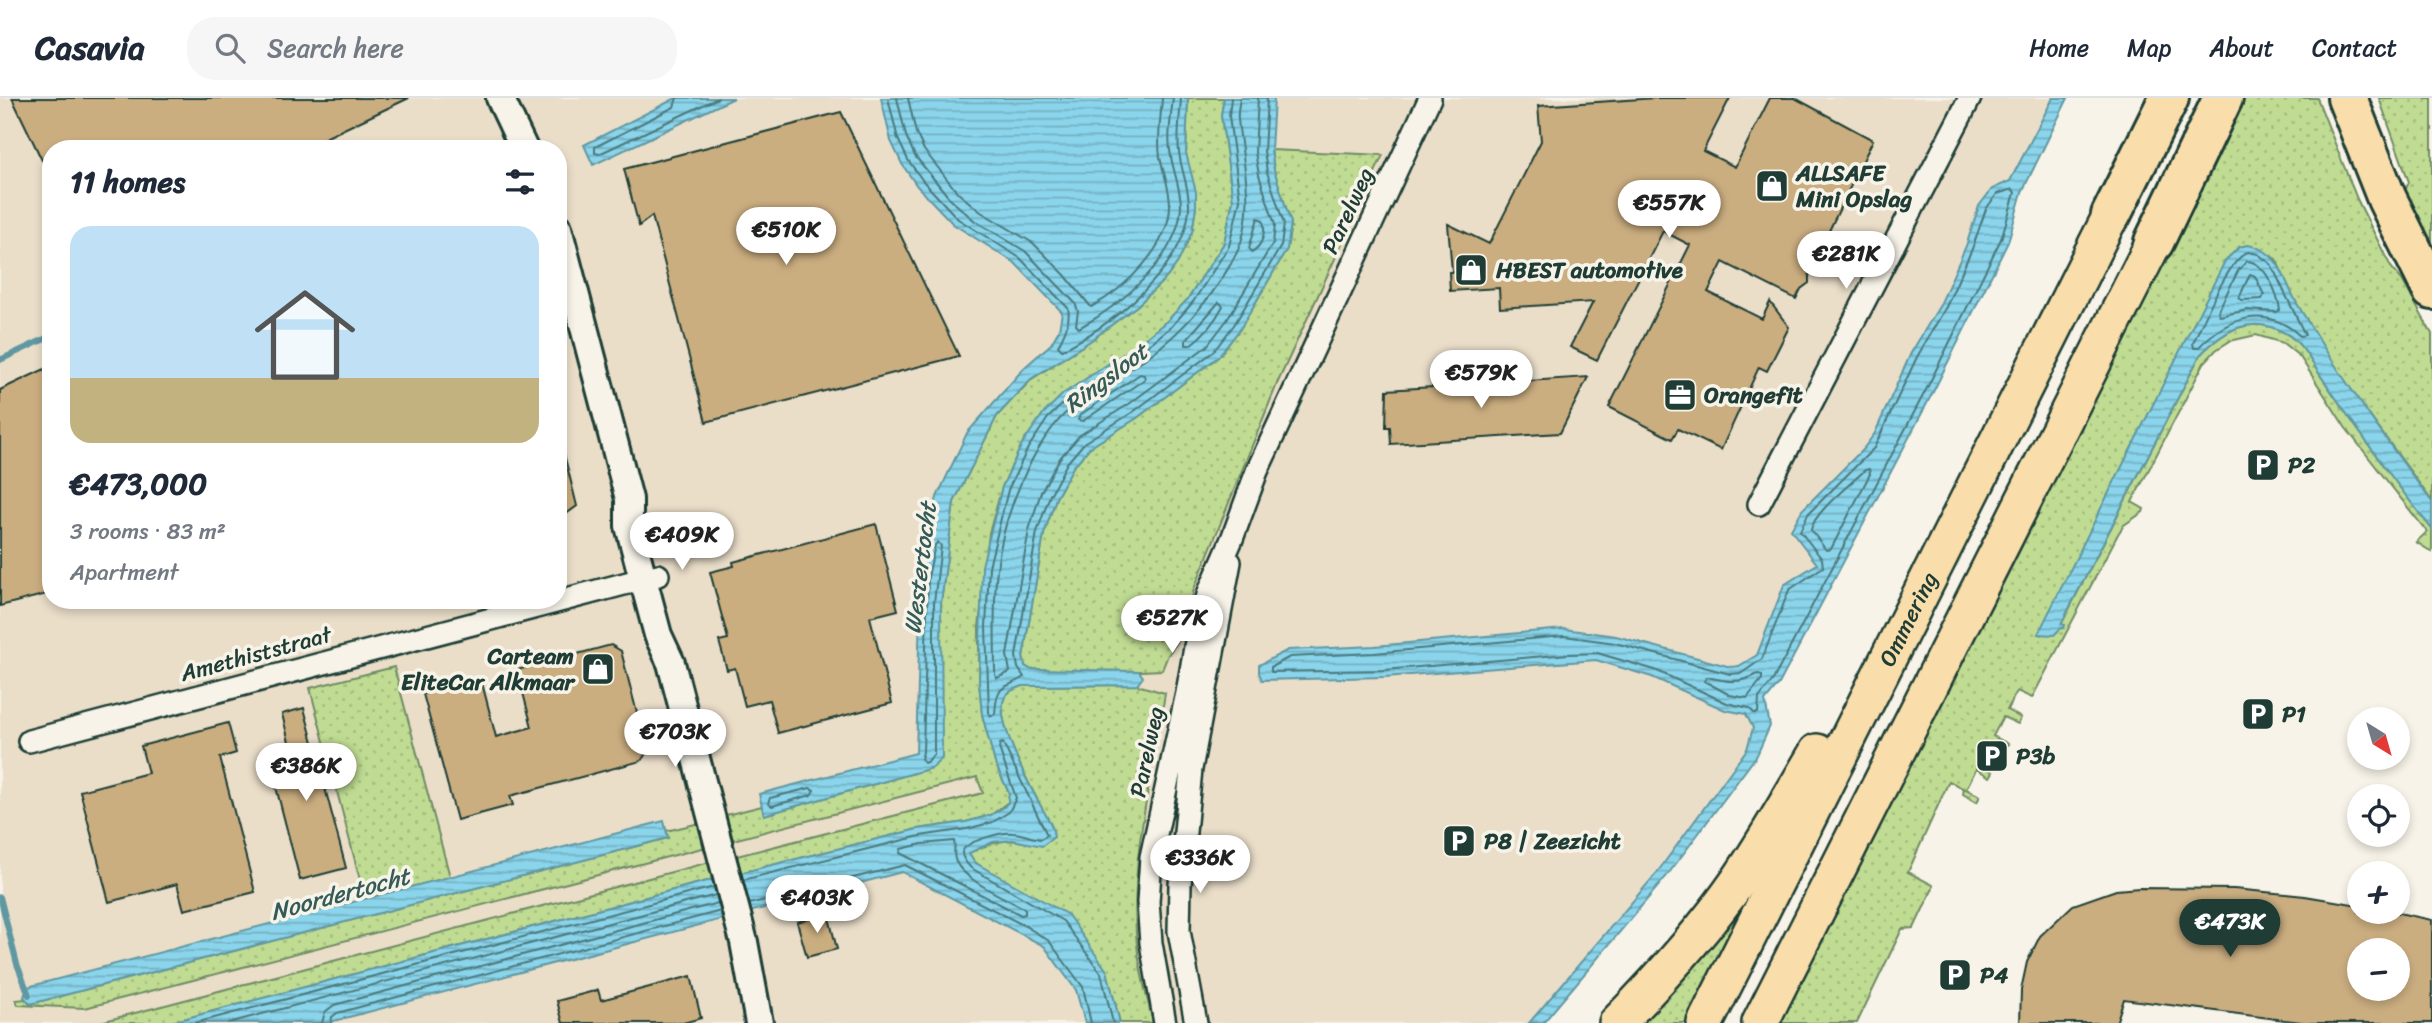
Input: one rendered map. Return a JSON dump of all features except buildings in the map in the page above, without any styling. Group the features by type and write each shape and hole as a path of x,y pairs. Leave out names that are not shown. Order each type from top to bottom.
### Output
{"highway":[{"path":"2112,215 2169,98"},
{"path":"1760,1023 2154,242 2223,98"},
{"path":"2347,98 2379,180 2432,289"},
{"name":"Ommering","path":"1705,1023 2112,215"},
{"path":"1617,1023 1688,945 1738,881 1833,726 1911,612"}],"street":[{"path":"500,98 520,140"},
{"name":"Parelweg","path":"1165,1023 1151,943 1148,902 1151,857 1187,693 1199,624 1257,471 1430,98"},
{"path":"1759,504 1970,98"},
{"path":"567,262 629,499 644,523 651,577 673,629 671,663 742,934 759,1023"},
{"name":"Parelweg","path":"1196,1023 1180,931 1180,885 1191,769 1229,575 1232,539"},
{"name":"Amethiststraat","path":"567,599 651,577"},
{"name":"Amethiststraat","path":"29,741 530,609"},
{"path":"742,934 776,1023"}],"shaded area":[{"path":"0,98 2053,98 2009,182 1979,206 1966,246 1940,305 1911,353 1875,433 1868,444 1802,510 1817,564 1747,749 1656,874 1529,1023 0,1023"}],"green space":[{"path":"1188,98 1224,98 1221,115 1233,200 1224,243 1188,299 1167,321 1137,345 1063,394 1022,444 1002,487 989,533 979,627 979,682 982,714 995,763 1009,793 1008,802 991,815 966,822 918,829 741,873 737,856 983,793 977,777 733,840 726,815 762,806 764,815 932,768 941,603 954,502 997,416 1032,379 1138,305 1167,277 1178,262 1192,232 1196,207 1186,153"},
{"path":"2239,98 2317,98 2357,199 2391,267 2402,280 2432,334 2432,501 2334,367 2294,299 2276,259 2248,245 2239,247 2225,262 2088,535 2043,634 2061,625 2200,355 2228,332 2249,325 2273,327 2291,337 2302,348 2377,457 2432,529 2432,552 2416,542 2427,532 2345,427 2300,357 2283,343 2256,335 2230,341 2216,350 2204,363 2132,502 2144,509 2143,512 2124,525 2118,534 2032,698 2017,691 2007,710 2021,718 2018,724 2003,717 1993,736 2008,744 2005,749 1990,742 1979,764 1993,772 1990,777 1976,769 1966,789 1980,796 1977,802 1963,794 1964,789 1949,781 1908,872 1933,885 1933,888 1914,928 1902,929 1857,1023 1778,1023"},
{"path":"2379,98 2432,98 2432,266 2402,197 2409,182"},
{"path":"1271,150 1383,155 1277,384 1194,589 1184,633 1168,655 1162,670 1119,672 1030,669 1025,666 1023,657 1044,534 1056,498 1073,467 1089,448 1137,418 1218,357 1240,329 1287,249 1291,223 1274,170"},
{"path":"394,667 450,877 365,899 310,688"},
{"path":"1137,685 1165,693 1144,813 1135,903 1139,956 1153,1023 1120,1023 1107,971 974,861 969,853 1002,841 1023,842 1052,827 1020,765 1006,729 1003,702 1008,693 1023,686"},
{"path":"1793,806 1691,1023 1628,1023"},
{"path":"700,823 706,847 85,1008 18,1005 16,1000 25,999 30,1004 668,838 666,831"},
{"path":"710,862 715,879 168,1023 97,1023"}],"water":[{"path":"676,98 734,98 593,165 584,145"},
{"path":"881,98 1188,98 1186,153 1196,192 1192,232 1178,262 1167,277 1138,305 1090,341 1031,379 997,416 954,502 941,603 942,758 932,768 764,815 759,794 916,753 921,576 937,497 967,433 1025,367 1051,344 1059,330 1062,312 1015,263 953,224 917,186 891,141"},
{"name":"Ringsloot","path":"1224,98 1274,98 1271,150 1274,170 1291,223 1287,249 1240,329 1218,357 1137,418 1089,448 1073,467 1056,498 1044,534 1023,657 1025,666 1030,669 1139,671 1143,677 1137,685 1023,686 1008,693 1003,702 1003,712 1009,738 1050,823 1054,837 1042,846 1013,840 993,842 969,853 974,862 1068,915 1107,971 1120,1023 1085,1023 1076,990 1044,946 902,872 326,1023 168,1023 715,879 918,829 966,822 991,815 1004,807 1009,793 995,763 982,714 979,682 982,566 1002,487 1022,444 1043,414 1063,394 1137,345 1167,321 1188,299 1224,243 1233,200 1221,115"},
{"path":"2053,98 2068,98 2022,192 2008,242 1933,392 1779,684 1765,701 1770,726 1757,755 1666,877 1543,1023 1529,1023 1656,874 1747,749 1753,728 1746,714 1725,710 1652,677 1596,660 1385,677 1262,680 1259,665 1288,650 1374,646 1564,629 1616,636 1731,667 1739,666 1757,655 1784,585 1817,564 1791,530 1802,510 1863,449 1875,433 1911,353 1940,305 1966,246 1979,206 1992,189 2010,181"},
{"path":"2248,245 2259,248 2275,260 2299,307 2330,357 2432,502 2432,529 2377,457 2297,342 2273,327 2249,325 2228,332 2200,355 2061,624 2065,625 2064,628 2054,635 2038,634 2225,261 2239,247"},
{"path":"664,821 668,838 30,1004 24,997 27,987"}],"waterway":[{"path":"0,360 42,340"},
{"path":"0,897 17,964 29,995"}],"place":[{"name":"ALLSAFE Mini Opslag","path":"1772,186"},
{"name":"HBEST automotive","path":"1471,270"},
{"name":"Orangefit","path":"1680,395"},
{"name":"P2","path":"2263,465"},
{"name":"Carteam EliteCar Alkmaar","path":"598,669"},
{"name":"P1","path":"2258,714"},
{"name":"P3b","path":"1992,756"},
{"name":"P8 | Zeezicht","path":"1459,841"},
{"name":"P4","path":"1955,975"}],"water label":[{"name":"Westertocht","path":"920,568"},
{"name":"Noordertocht","path":"340,894"}]}
